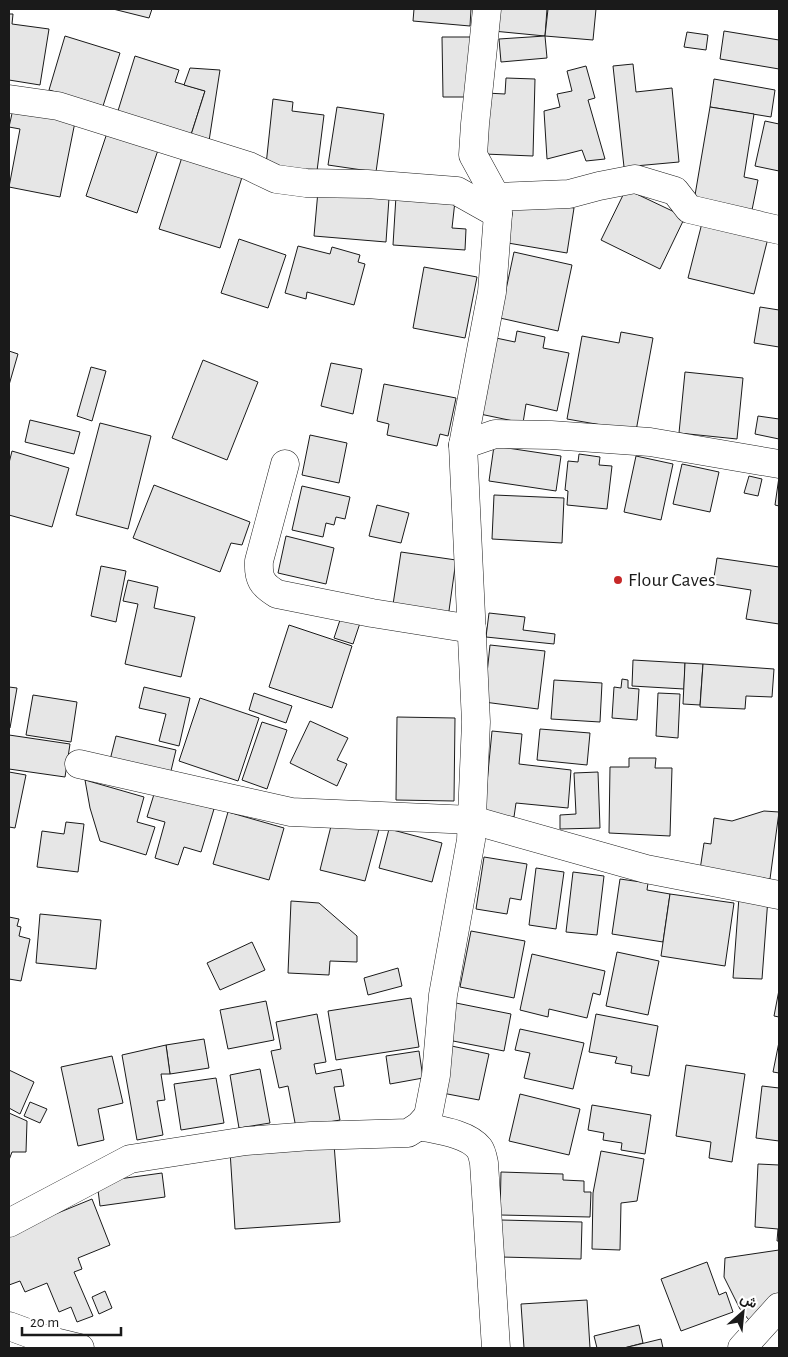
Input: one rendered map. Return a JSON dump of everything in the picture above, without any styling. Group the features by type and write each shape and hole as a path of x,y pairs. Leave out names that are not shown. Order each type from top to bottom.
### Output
{"street":[{"path":"9,1223 130,1160 246,1141 311,1136 408,1133 419,1126 428,1116 436,1075 442,996 472,820 476,722 463,445 492,292 497,206 474,155 475,124 487,9"},
{"path":"9,99 58,106 249,166 276,179 306,184 367,184 457,191 497,206 569,194 635,179 675,191 689,209 779,230"},
{"path":"463,445 495,434 551,435 650,442 779,464"},
{"path":"285,464 258,570 260,580 268,588 277,594 372,613 472,628"},
{"path":"79,764 291,812 472,820 646,869 779,895"},
{"path":"419,1126 466,1137 480,1149 484,1163 496,1348"},
{"path":"742,1348 779,1308"},
{"path":"9,1326 50,1344 80,1348"}],"building":[{"path":"113,9 152,9 149,18"},
{"path":"414,9 471,9 470,26 413,21"},
{"path":"495,9 547,9 545,36 493,31"},
{"path":"548,9 596,9 593,40 545,36"},
{"path":"9,14 13,14 12,24 49,29 40,85 9,80"},
{"path":"724,31 779,40 779,69 720,59"},
{"path":"687,32 708,35 706,50 684,47"},
{"path":"65,36 120,53 103,106 49,90"},
{"path":"545,36 547,58 501,62 499,39"},
{"path":"442,37 473,37 474,97 443,97"},
{"path":"135,56 179,70 175,82 205,91 190,138 117,114"},
{"path":"633,64 636,92 672,88 679,162 624,167 613,66"},
{"path":"586,66 595,98 588,100 605,159 586,161 582,150 547,159 544,111 560,107 557,94 572,91 567,71"},
{"path":"190,68 220,70 209,141 190,138 205,91 184,85"},
{"path":"506,78 535,79 533,156 484,154 486,93 505,94"},
{"path":"714,79 775,90 771,117 710,107"},
{"path":"273,99 293,102 292,111 324,115 317,171 266,165"},
{"path":"337,107 384,114 376,172 328,165"},
{"path":"710,107 754,114 744,177 758,180 752,210 694,201"},
{"path":"13,109 75,122 60,197 9,187 20,129 9,127"},
{"path":"765,121 779,124 779,171 755,166"},
{"path":"107,133 158,150 137,213 86,196"},
{"path":"183,154 243,174 220,248 159,229"},
{"path":"626,189 685,217 660,269 601,240"},
{"path":"318,191 389,198 386,242 314,236"},
{"path":"396,196 455,201 452,228 466,229 465,250 393,245"},
{"path":"509,198 574,208 567,253 502,242"},
{"path":"702,223 768,238 754,294 688,278"},
{"path":"239,239 286,255 268,308 221,293"},
{"path":"298,246 330,254 332,247 360,255 358,262 365,264 354,305 307,292 306,299 285,293"},
{"path":"514,252 572,265 558,331 500,318"},
{"path":"424,267 477,277 465,338 413,328"},
{"path":"760,307 779,310 779,347 754,343"},
{"path":"517,331 545,337 543,348 569,353 557,411 526,404 523,423 480,414 496,338 515,342"},
{"path":"621,332 653,338 636,431 567,419 582,336 619,343"},
{"path":"9,351 18,354 9,385"},
{"path":"203,360 258,382 227,460 172,438"},
{"path":"331,363 362,369 353,414 321,406"},
{"path":"91,367 106,371 92,421 77,416"},
{"path":"685,372 743,378 737,439 679,433"},
{"path":"384,384 456,398 448,436 440,434 437,446 387,435 389,424 377,421"},
{"path":"758,416 779,419 779,439 755,434"},
{"path":"30,420 80,432 74,454 25,442"},
{"path":"100,423 151,436 128,529 76,515"},
{"path":"310,435 347,443 339,483 302,475"},
{"path":"494,446 561,456 556,491 489,481"},
{"path":"12,451 69,468 52,527 9,515 9,463"},
{"path":"579,454 600,457 599,465 612,466 607,509 567,505 568,491 565,490 568,461 578,462"},
{"path":"636,456 673,464 661,520 624,512"},
{"path":"682,464 719,472 710,512 673,504"},
{"path":"749,476 762,479 758,496 744,493"},
{"path":"779,477 779,506 775,505"},
{"path":"154,485 250,522 242,545 231,543 220,572 133,538"},
{"path":"302,486 350,497 345,519 336,517 334,525 326,523 323,537 292,530"},
{"path":"494,495 564,498 562,543 492,539"},
{"path":"377,505 409,513 401,543 369,536"},
{"path":"286,536 334,548 326,584 278,573"},
{"path":"401,552 456,560 448,618 392,611"},
{"path":"717,558 779,567 779,624 746,619 751,590 713,584"},
{"path":"101,566 126,571 116,622 91,616"},
{"path":"128,580 158,587 154,608 195,617 181,677 125,664 138,604 123,601"},
{"path":"343,611 362,617 353,644 334,638"},
{"path":"489,613 525,617 523,630 555,634 554,644 486,637"},
{"path":"289,625 352,646 332,708 269,687"},
{"path":"490,645 545,651 538,709 484,702"},
{"path":"633,660 685,663 684,689 632,686"},
{"path":"685,663 703,664 700,705 683,704"},
{"path":"703,664 774,669 772,697 746,696 745,709 700,707"},
{"path":"622,679 628,680 628,688 639,689 637,720 612,718 614,687 621,688"},
{"path":"554,680 602,683 600,722 551,719"},
{"path":"9,687 17,688 10,728 9,728"},
{"path":"144,687 190,698 179,746 159,741 166,714 139,708"},
{"path":"254,693 292,706 286,723 249,710"},
{"path":"658,693 680,694 678,738 656,736"},
{"path":"33,695 77,702 71,742 26,735"},
{"path":"200,698 259,718 238,781 179,761"},
{"path":"397,717 455,718 454,801 396,800"},
{"path":"310,721 348,738 337,760 347,764 337,786 290,763"},
{"path":"262,722 287,730 267,789 242,780"},
{"path":"540,729 590,733 587,765 537,760"},
{"path":"492,731 522,734 519,764 571,770 568,808 516,803 514,817 484,814"},
{"path":"9,735 70,744 65,777 9,769"},
{"path":"116,736 176,750 170,775 110,760"},
{"path":"629,758 656,758 655,768 672,768 670,836 609,833 610,767 629,767"},
{"path":"9,772 26,775 15,828 9,827"},
{"path":"598,772 600,828 560,829 560,815 576,814 574,773"},
{"path":"85,780 144,797 137,822 155,827 146,855 100,841 90,808"},
{"path":"155,791 214,809 201,852 184,847 178,865 155,858 165,822 147,817"},
{"path":"764,811 779,812 770,879 700,870 704,843 711,844 714,818 732,821"},
{"path":"228,812 284,828 269,880 213,864"},
{"path":"333,818 379,829 365,881 320,870"},
{"path":"66,822 84,824 78,872 37,867 42,831 64,834"},
{"path":"389,829 442,843 432,882 379,868"},
{"path":"484,857 527,864 521,900 510,898 507,914 476,909"},
{"path":"536,868 564,872 556,929 529,925"},
{"path":"573,872 604,876 597,935 566,932"},
{"path":"620,879 648,883 647,890 670,894 663,942 612,934"},
{"path":"670,894 734,903 725,966 661,956"},
{"path":"739,897 768,898 762,979 733,978"},
{"path":"291,901 319,903 357,936 357,962 330,961 329,975 288,973"},
{"path":"40,914 101,920 96,969 36,963"},
{"path":"9,917 19,919 17,926 21,927 19,936 30,939 21,981 9,979"},
{"path":"471,931 525,941 514,998 460,987"},
{"path":"252,942 265,970 220,990 207,963"},
{"path":"617,952 659,961 648,1015 606,1006"},
{"path":"532,954 605,971 600,995 593,993 587,1018 549,1009 548,1017 520,1010"},
{"path":"398,968 402,986 368,995 364,978"},
{"path":"779,990 779,1017 774,1016"},
{"path":"411,998 419,1047 336,1060 328,1011"},
{"path":"266,1001 274,1040 228,1049 220,1010"},
{"path":"456,1003 511,1014 504,1051 448,1040"},
{"path":"317,1014 326,1062 314,1064 316,1074 341,1069 344,1086 334,1087 340,1120 296,1128 288,1086 279,1088 271,1051 281,1049 276,1022"},
{"path":"596,1014 658,1026 649,1076 631,1073 632,1066 615,1063 617,1057 589,1052"},
{"path":"520,1029 584,1043 573,1089 524,1078 530,1053 515,1050"},
{"path":"204,1039 209,1068 170,1074 166,1045"},
{"path":"779,1042 779,1073 773,1072"},
{"path":"166,1045 170,1074 161,1074 165,1100 157,1101 163,1135 137,1140 122,1055"},
{"path":"447,1045 489,1054 479,1100 437,1092"},
{"path":"419,1051 423,1078 390,1084 386,1056"},
{"path":"112,1056 123,1103 98,1109 104,1140 78,1146 61,1067"},
{"path":"686,1065 745,1074 732,1162 709,1158 711,1142 676,1136"},
{"path":"260,1069 270,1123 239,1128 230,1075"},
{"path":"9,1070 34,1082 20,1114 9,1108"},
{"path":"216,1078 224,1123 181,1130 174,1084"},
{"path":"762,1086 779,1088 779,1141 756,1138"},
{"path":"520,1094 580,1109 569,1155 509,1141"},
{"path":"30,1102 47,1109 40,1123 24,1116"},
{"path":"592,1105 651,1115 645,1154 621,1150 622,1143 603,1140 604,1133 588,1130"},
{"path":"9,1113 27,1121 26,1152 12,1152 9,1160"},
{"path":"334,1144 340,1222 235,1229 230,1151"},
{"path":"601,1151 644,1159 637,1201 621,1203 620,1250 592,1249 593,1193"},
{"path":"758,1164 779,1165 779,1241 777,1241 778,1229 755,1227"},
{"path":"501,1172 563,1174 563,1180 584,1181 584,1192 591,1192 590,1217 500,1215"},
{"path":"162,1173 165,1197 100,1206 97,1182"},
{"path":"92,1199 110,1245 78,1258 82,1269 74,1272 93,1316 77,1322 71,1307 59,1312 47,1283 25,1292 20,1281 9,1285 9,1233"},
{"path":"501,1220 582,1222 581,1259 501,1257"},
{"path":"779,1250 779,1298 753,1325 740,1309 724,1277 725,1258"},
{"path":"707,1262 719,1295 726,1292 733,1312 681,1331 661,1279"},
{"path":"105,1291 112,1308 99,1314 92,1297"},
{"path":"587,1300 590,1348 524,1348 521,1304"},
{"path":"639,1325 643,1343 624,1348 597,1348 594,1336"},
{"path":"661,1339 663,1348 624,1348"}],"place":[{"name":"Flour Caves","path":"618,580"}]}
